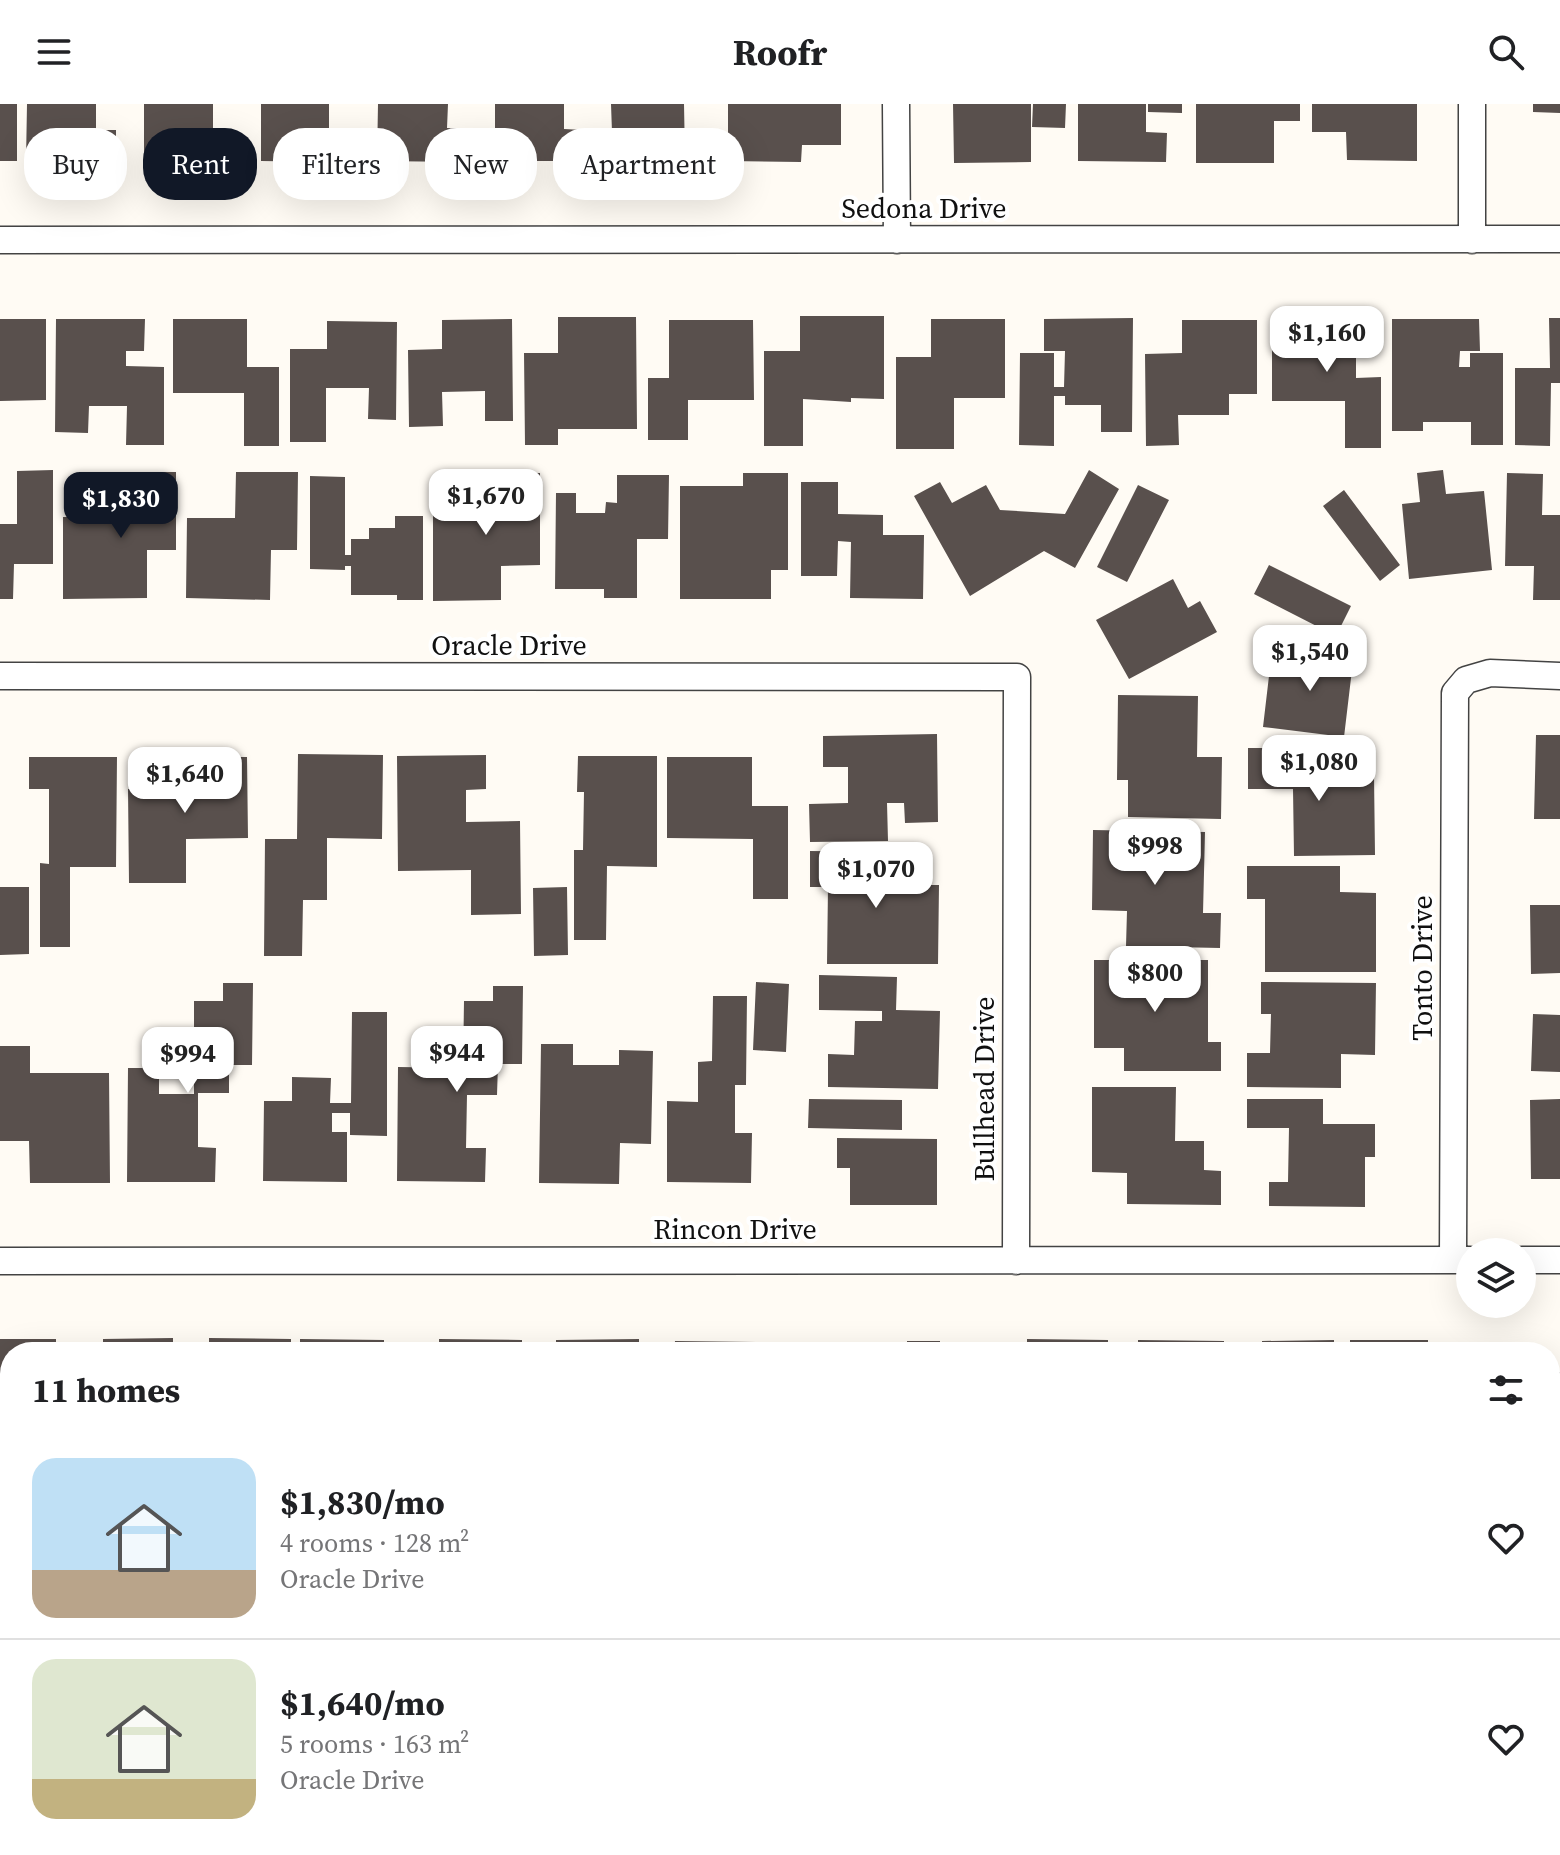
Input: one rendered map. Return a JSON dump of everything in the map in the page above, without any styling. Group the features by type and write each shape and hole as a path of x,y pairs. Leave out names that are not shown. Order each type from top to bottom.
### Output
{"street":[{"path":"896,104 897,240"},
{"path":"1472,104 1472,240"},
{"name":"Sedona Drive","path":"0,240 1560,239"},
{"name":"Tonto Drive","path":"1461,1238 1455,693 1466,680 1490,673 1560,676"},
{"name":"Oracle Drive","path":"0,676 1017,677"},
{"name":"Bullhead Drive","path":"1016,1261 1017,677"},
{"name":"Rincon Drive","path":"0,1261 1456,1260"},
{"path":"1536,1260 1560,1260"}],"building":[{"path":"0,104 17,104 17,161 0,161"},
{"path":"27,104 96,104 96,128 27,128"},
{"path":"144,104 213,104 213,128 144,128"},
{"path":"261,104 329,104 329,128 273,128 273,161 261,161"},
{"path":"378,104 448,104 447,128 425,128 425,162 409,161 409,128 378,128"},
{"path":"495,104 564,104 564,128 553,128 553,161 537,161 537,128 495,128"},
{"path":"611,104 684,104 684,128 612,128"},
{"path":"728,104 841,104 841,145 802,145 801,162 744,161 744,128 728,128"},
{"path":"953,104 1031,104 1031,162 954,163"},
{"path":"1033,104 1066,104 1065,128 1032,127"},
{"path":"1078,104 1146,104 1146,132 1167,133 1166,162 1078,161"},
{"path":"1148,104 1182,104 1182,113 1148,112"},
{"path":"1196,104 1300,104 1300,121 1274,121 1274,163 1196,163"},
{"path":"1312,104 1417,104 1417,161 1347,160 1346,132 1312,132"},
{"path":"1533,104 1560,104 1560,113 1533,112"},
{"path":"800,316 884,316 884,399 851,398 851,402 803,399 803,446 764,446 764,351 800,351"},
{"path":"558,317 636,317 637,429 558,429 558,445 525,445 524,353 558,353"},
{"path":"1133,318 1132,432 1101,432 1101,405 1065,405 1065,396 1054,396 1054,446 1019,445 1020,353 1054,353 1054,387 1064,387 1065,351 1044,351 1044,319"},
{"path":"1549,318 1560,318 1560,383 1551,383 1550,446 1515,445 1515,368 1550,368"},
{"path":"0,319 46,319 46,400 0,401"},
{"path":"56,319 145,319 144,351 126,351 126,366 164,367 164,445 126,445 127,406 89,406 88,433 55,432"},
{"path":"173,319 247,319 247,367 279,367 279,446 244,446 244,393 173,393"},
{"path":"512,319 513,421 485,421 485,391 442,392 443,426 409,427 408,350 442,349 442,320"},
{"path":"931,319 1005,319 1005,398 954,398 954,449 896,449 896,357 931,357"},
{"path":"1392,319 1479,319 1480,351 1460,351 1459,367 1470,367 1470,353 1503,353 1503,445 1471,445 1471,422 1423,422 1423,431 1392,431"},
{"path":"669,320 753,320 754,400 688,400 688,440 648,440 648,378 669,378"},
{"path":"1182,320 1257,320 1257,394 1229,394 1229,415 1178,415 1179,445 1146,446 1145,354 1182,353"},
{"path":"1272,320 1356,320 1356,378 1381,377 1381,448 1345,448 1345,401 1272,401"},
{"path":"327,321 397,322 396,420 368,419 369,388 326,388 326,442 290,442 290,349 327,349"},
{"path":"53,470 53,564 14,564 13,599 0,599 0,524 17,524 17,471"},
{"path":"1089,470 1119,489 1075,568 1044,551 970,596 914,496 940,482 952,503 986,485 1000,510 1065,514"},
{"path":"1443,470 1446,494 1484,491 1492,570 1409,579 1402,504 1420,502 1417,473"},
{"path":"118,472 176,472 176,550 147,550 147,598 63,599 63,517 118,517"},
{"path":"236,472 298,472 297,550 271,550 270,600 186,598 187,518 235,518"},
{"path":"483,473 540,473 540,565 501,566 501,600 433,601 433,500 483,500"},
{"path":"743,473 788,473 788,570 771,570 771,599 680,599 680,486 743,486"},
{"path":"1507,473 1543,474 1542,515 1560,515 1560,600 1533,600 1534,566 1505,566"},
{"path":"617,475 669,475 668,539 637,539 637,598 604,598 604,589 555,589 556,493 576,493 576,513 605,513 606,502 617,503"},
{"path":"310,476 345,477 345,555 351,555 351,539 369,539 369,528 395,528 395,516 423,516 423,600 397,600 397,595 351,595 351,566 345,566 345,570 310,569"},
{"path":"801,482 838,482 838,514 883,515 883,535 924,535 923,599 850,598 851,542 838,541 837,576 801,576"},
{"path":"1138,485 1169,500 1127,582 1097,567"},
{"path":"1344,490 1400,565 1380,581 1323,506"},
{"path":"1269,565 1351,606 1336,636 1254,594"},
{"path":"1173,579 1188,608 1200,601 1217,632 1129,679 1096,620"},
{"path":"1306,647 1354,653 1344,737 1263,727 1271,659 1303,663"},
{"path":"1118,695 1198,696 1197,757 1222,757 1221,819 1128,817 1128,780 1117,780"},
{"path":"937,734 938,822 905,823 904,803 887,803 888,841 810,842 809,804 848,803 848,767 823,767 823,736"},
{"path":"1536,735 1560,735 1560,819 1534,819"},
{"path":"1248,748 1312,748 1312,776 1374,775 1375,855 1294,856 1293,789 1248,789"},
{"path":"298,754 383,755 382,839 327,838 327,900 303,900 302,956 264,956 265,839 297,839"},
{"path":"486,755 486,789 466,790 466,822 520,821 521,914 471,915 471,870 398,871 397,756"},
{"path":"578,756 657,756 657,867 607,866 606,940 574,940 574,850 583,850 584,792 577,792"},
{"path":"29,757 117,757 116,867 70,867 70,947 40,947 40,863 49,864 49,789 29,789"},
{"path":"164,757 247,757 248,838 186,839 186,883 129,883 128,789 164,789"},
{"path":"667,757 752,757 752,806 788,806 788,899 753,899 753,839 667,838"},
{"path":"1093,830 1205,832 1203,913 1221,913 1220,948 1126,946 1127,911 1092,910"},
{"path":"810,851 903,852 903,885 939,885 938,964 827,964 828,887 810,887"},
{"path":"1247,866 1340,866 1340,892 1376,893 1376,972 1265,972 1265,899 1247,899"},
{"path":"0,887 29,887 29,954 0,955"},
{"path":"567,887 568,955 534,956 533,888"},
{"path":"1530,905 1560,905 1560,973 1531,974"},
{"path":"1094,960 1208,960 1208,1042 1221,1042 1221,1071 1124,1071 1124,1048 1094,1048"},
{"path":"819,975 897,977 896,1010 940,1011 938,1089 828,1087 828,1054 854,1055 855,1021 882,1021 882,1011 819,1010"},
{"path":"756,982 789,984 786,1052 753,1050"},
{"path":"1261,982 1376,983 1375,1055 1341,1054 1341,1088 1247,1087 1247,1053 1270,1053 1271,1014 1261,1014"},
{"path":"223,983 253,983 252,1065 229,1065 229,1093 198,1093 198,1147 216,1148 215,1182 127,1182 128,1068 159,1068 159,1094 194,1094 194,1001 223,1001"},
{"path":"493,986 523,986 522,1064 498,1064 497,1095 467,1095 466,1148 486,1148 485,1182 397,1181 398,1067 463,1068 464,1001 493,1001"},
{"path":"713,996 747,996 746,1085 735,1085 735,1133 752,1133 751,1183 667,1182 667,1101 698,1102 698,1062 712,1061"},
{"path":"352,1012 387,1012 387,1136 350,1135 350,1113 332,1113 332,1132 347,1132 347,1182 263,1181 264,1101 292,1101 292,1077 331,1078 330,1103 351,1103"},
{"path":"1533,1014 1560,1015 1560,1072 1531,1071"},
{"path":"541,1044 573,1044 573,1065 619,1065 619,1050 653,1051 651,1144 620,1143 619,1184 539,1183"},
{"path":"0,1046 30,1046 30,1073 109,1073 110,1183 30,1183 29,1141 0,1141"},
{"path":"1092,1087 1176,1087 1175,1141 1204,1141 1204,1170 1221,1171 1221,1205 1127,1204 1127,1173 1092,1172"},
{"path":"809,1099 902,1100 902,1130 808,1128"},
{"path":"1247,1099 1323,1099 1323,1124 1375,1124 1375,1157 1365,1157 1365,1207 1269,1206 1269,1182 1288,1182 1289,1128 1247,1128"},
{"path":"1560,1099 1560,1179 1531,1179 1530,1100"},
{"path":"837,1138 937,1139 937,1205 850,1205 850,1168 837,1168"},
{"path":"173,1338 173,1342 103,1342 103,1339"},
{"path":"209,1338 291,1339 291,1342 209,1342"},
{"path":"0,1339 56,1339 56,1342 0,1342"},
{"path":"300,1339 384,1340 384,1342 300,1342"},
{"path":"439,1339 522,1340 522,1342 439,1342"},
{"path":"639,1339 639,1342 556,1342"},
{"path":"1027,1339 1108,1340 1108,1342 1027,1342"},
{"path":"1138,1340 1224,1341 1224,1342"},
{"path":"1334,1340 1334,1342 1262,1342"},
{"path":"1350,1340 1428,1340 1428,1342"},
{"path":"675,1341 756,1342 675,1342"}]}
